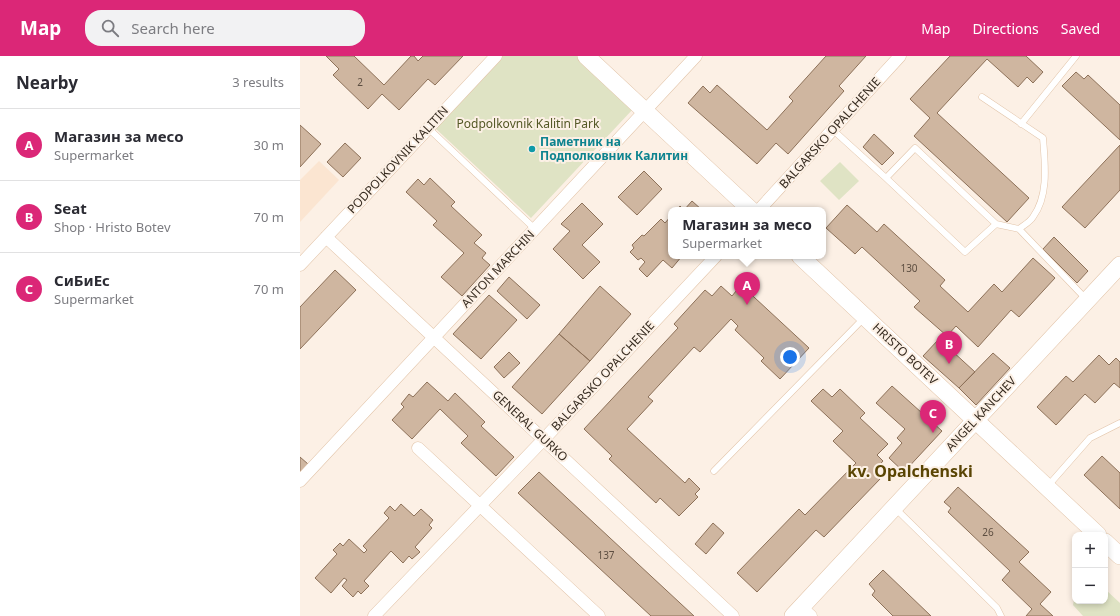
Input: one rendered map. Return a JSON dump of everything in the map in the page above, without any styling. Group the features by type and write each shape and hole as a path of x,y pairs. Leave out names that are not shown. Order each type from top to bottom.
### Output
{"street":[{"name":"PODPOLKOVNIK KALITIN","path":"300,265 496,56"},
{"path":"586,56 748,207"},
{"name":"ANTON MARCHIN","path":"300,481 696,56"},
{"name":"BALGARSKO OPALCHENIE","path":"763,207 900,56"},
{"name":"GENERAL GURKO","path":"326,237 733,616"},
{"name":"BALGARSKO OPALCHENIE","path":"374,616 544,439 713,259"},
{"name":"HRISTO BOTEV","path":"803,259 1095,532"},
{"name":"ANGEL KANCHEV","path":"802,613 894,507 1120,265"},
{"path":"418,448 598,616"},
{"path":"1108,545 1120,556"}],"lane":[{"path":"1021,124 1076,56"},
{"path":"982,97 1043,138 1044,184 1041,203 1033,218 1019,229"},
{"path":"428,128 535,229"},
{"path":"833,130 965,252 996,224"},
{"path":"886,178 914,148 996,224 1019,229 1087,300"},
{"path":"714,471 865,317"},
{"path":"1047,487 1090,438 1120,423"},
{"path":"894,507 997,608 1001,616"}],"shaded area":[{"path":"319,161 339,180 300,222 300,180"}],"green space":[{"name":"Podpolkovnik Kalitin Park","path":"501,56 577,56 633,109 531,218 434,127"},
{"path":"840,162 859,181 839,200 820,181"},
{"path":"1108,592 1120,603 1120,616 1083,616 1073,605 1108,604"}],"building":[{"path":"326,56 354,56 384,85 411,56 414,56 418,61 423,56 463,56 435,85 428,79 399,110 382,94 368,109 333,75 339,69"},
{"path":"826,56 866,56 839,86 844,91 788,154 776,143 757,164 688,103 703,86 710,93 717,85 767,130 793,101 789,97"},
{"path":"950,56 1026,56 1043,72 1033,83 1027,77 1018,87 987,59 937,113 1029,198 1007,222 914,136 930,118 910,99"},
{"path":"1076,72 1084,79 1088,75 1120,105 1120,140 1062,86"},
{"path":"300,125 321,144 300,167"},
{"path":"874,134 894,153 882,165 863,147"},
{"path":"345,143 361,158 343,177 327,162"},
{"path":"1120,145 1120,190 1085,228 1062,207"},
{"path":"644,171 662,189 637,215 618,197"},
{"path":"430,178 455,202 451,206 482,235 474,243 486,253 482,258 490,265 462,296 441,277 464,253 433,225 437,221 406,192 418,179 424,185"},
{"path":"692,201 699,207 687,207"},
{"path":"582,203 603,224 582,245 600,262 583,279 553,249 570,231 561,224"},
{"path":"847,205 877,232 884,224 945,280 940,286 968,312 994,284 1002,292 1033,258 1055,278 1019,317 1011,310 978,347 956,326 947,336 914,307 920,301 862,247 855,254 826,228"},
{"path":"661,219 665,223 668,220 668,259 680,259 672,268 663,260 647,277 639,269 645,262 641,258 638,260 630,252 634,248 632,245 642,235 644,236"},
{"path":"1054,237 1088,271 1077,283 1043,249"},
{"path":"335,270 356,290 300,349 300,307"},
{"path":"509,277 540,305 527,319 497,291"},
{"path":"741,285 809,348 780,379 761,361 764,358 735,330 738,326 731,319 700,352 694,347 648,397 653,401 627,429 685,483 689,478 700,489 695,494 698,497 679,516 660,498 656,503 609,459 612,456 584,429 678,328 674,324 705,290 712,296 721,286 732,296"},
{"path":"600,286 631,314 590,361 559,334"},
{"path":"489,295 517,320 481,359 453,334"},
{"path":"559,334 590,361 542,414 512,387"},
{"path":"939,339 975,372 959,388 923,356"},
{"path":"509,352 520,363 504,378 494,367"},
{"path":"993,353 1010,368 976,405 959,388"},
{"path":"1099,355 1109,365 1116,358 1120,362 1120,388 1114,383 1095,403 1085,394 1056,425 1037,407 1066,376 1073,382"},
{"path":"427,382 448,401 455,393 485,422 481,426 514,457 496,476 461,443 468,436 440,409 412,439 392,420 404,407 401,404 409,394 413,397"},
{"path":"892,386 942,431 904,472 889,458 902,443 897,438 905,429 876,403"},
{"path":"823,389 832,397 840,389 865,413 860,418 888,444 877,455 883,461 874,471 881,478 824,537 816,530 757,592 737,573 799,509 805,515 856,463 833,441 843,431 811,401"},
{"path":"1102,456 1120,473 1120,509 1084,475"},
{"path":"300,457 308,464 300,474"},
{"path":"539,472 694,616 651,616 518,493"},
{"path":"958,487 1029,552 1019,562 1051,592 1040,604 1053,616 1026,616 1032,609 1002,580 1010,571 948,512 951,508 944,502"},
{"path":"401,504 414,516 421,509 433,520 429,525 432,528 415,547 420,552 412,559 409,556 403,563 391,551 364,581 369,586 361,594 358,591 353,597 342,586 347,580 344,578 331,593 315,578 337,554 333,550 340,543 343,546 349,539 364,553 367,550 363,546 389,518 384,513 390,506 395,511"},
{"path":"713,523 724,533 706,554 695,544"},
{"path":"883,570 931,616 893,616 872,595 875,591 869,584"}],"place":[{"name":"Паметник на Подполковник Калитин","path":"532,149"},
{"name":"Магазин за месо","path":"747,305"},
{"name":"Seat","path":"949,364"},
{"name":"СиБиЕс","path":"933,433"}],"district":[{"name":"kv. Opalchenski","path":"910,471"}]}
